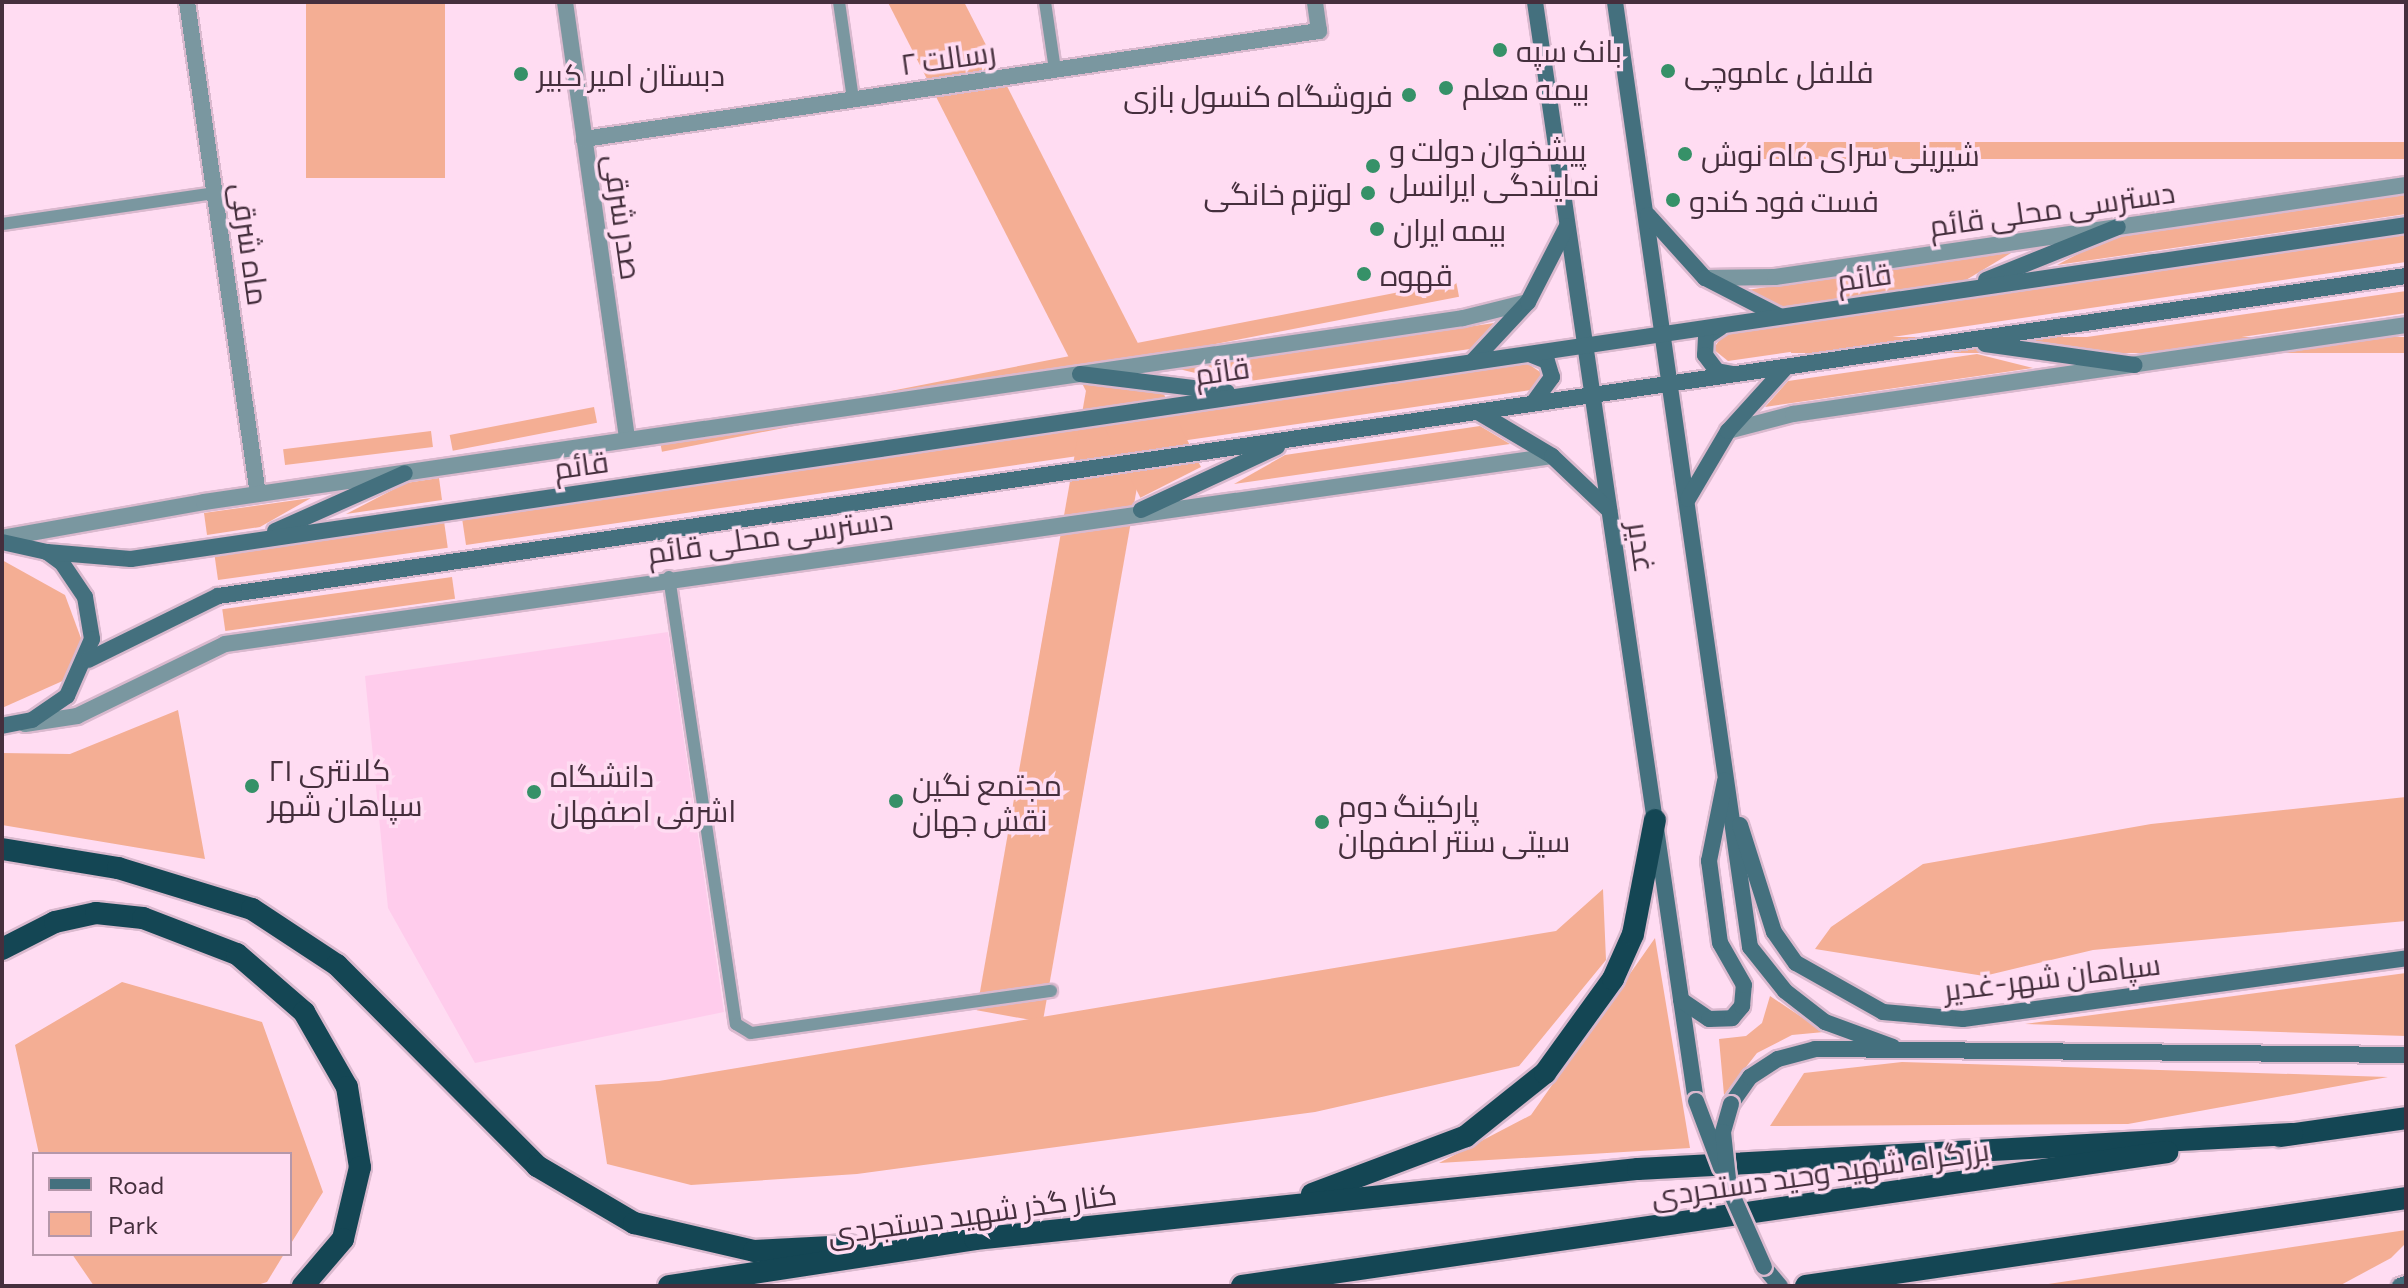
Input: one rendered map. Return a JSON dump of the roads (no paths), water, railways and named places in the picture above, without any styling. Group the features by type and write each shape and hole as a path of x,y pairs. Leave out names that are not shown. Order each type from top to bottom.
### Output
{"highway":[{"path":"1285,1205 1466,1136 1545,1073 1613,979 1633,934 1655,820"},
{"path":"2,849 118,868 252,909 337,965 537,1166 634,1223 754,1251 975,1239"},
{"path":"2,949 69,919 143,918 237,954 304,1012 347,1087 360,1167 343,1239 303,1286"},
{"name":"بزرگراه شهید وحید دستجردی","path":"1242,1286 2406,1118"},
{"path":"1285,1205 1801,1156 2292,1134"},
{"path":"1806,1286 2406,1198"},
{"name":"کنار گذر شهید دستجردی","path":"669,1286 975,1239 1285,1205"}],"main road":[{"name":"غدیر","path":"1535,2 1696,1101 1729,1188"},
{"name":"غدیر","path":"1615,2 1733,801"},
{"path":"1646,213 1705,278 1780,317"},
{"path":"1472,362 1528,302 1567,224"},
{"name":"قائم","path":"2,540 47,552 131,559 2406,225"},
{"path":"1958,291 2118,227"},
{"path":"7,726 51,710 88,660 218,596 2406,276"},
{"path":"1730,324 1709,332 1704,346 1717,371 1736,374"},
{"path":"1964,341 2135,365"},
{"path":"1522,354 1541,355 1552,377 1545,395 1528,405"},
{"path":"1688,499 1728,431 1786,367"},
{"path":"1080,374 1248,394"},
{"path":"1478,412 1552,456 1609,510"},
{"path":"1141,510 1294,439"},
{"path":"256,540 405,473"},
{"path":"47,552 85,597 88,660"},
{"path":"1681,1000 1709,1019 1732,1018 1742,1006 1744,985 1720,943 1709,861 1728,768"},
{"path":"1733,801 1744,921 1765,971 1825,1022 1893,1047"},
{"name":"سپاهان شهر-غدیر","path":"1733,801 1774,932 1796,963 1883,1012 1963,1019 2406,958"},
{"path":"1774,1286 1729,1188 1723,1132 1731,1104 1750,1077 1778,1059 1815,1049 1893,1047 2406,1055"},
{"path":"1764,1267 1780,1286"},
{"path":"2400,1286 2406,1284"}],"street":[{"name":"ماه شرقی","path":"187,2 258,494"},
{"name":"صدر شرقی","path":"565,2 627,440"},
{"name":"رسالت ۲","path":"584,139 1319,31 1315,2"},
{"name":"دسترسی محلی قائم","path":"1705,278 1775,277 2406,185"},
{"path":"2,540 258,494 1080,374 1528,302"},
{"path":"1728,431 1793,414 2406,325"},
{"name":"دسترسی محلی قائم","path":"7,726 77,716 225,644 1141,510 1552,456"}],"lane":[{"path":"839,2 853,99"},
{"path":"1045,2 1055,70"},
{"path":"2,224 215,193"},
{"path":"669,577 736,1024 751,1033 1051,991"}],"place":[{"name":"بانک سپه","path":"1500,50"},
{"name":"فلافل عاموچی","path":"1668,71"},
{"name":"دبستان امیر کبیر","path":"521,74"},
{"name":"بیمه معلم","path":"1446,88"},
{"name":"فروشگاه کنسول بازی","path":"1409,95"},
{"name":"شیرینی سرای ماه نوش","path":"1685,154"},
{"name":"پیشخوان دولت و نمایندگی ایرانسل","path":"1373,166"},
{"name":"لوتزم خانگی","path":"1368,193"},
{"name":"فست فود کندو","path":"1673,200"},
{"name":"بیمه ایران","path":"1377,229"},
{"name":"قهوه","path":"1364,274"},
{"name":"کلانتری ۲۱ سپاهان شهر","path":"252,786"},
{"name":"دانشگاه اشرفی اصفهان","path":"534,792"},
{"name":"مجتمع نگین نقش جهان","path":"896,801"},
{"name":"پارکینگ دوم سیتی سنتر اصفهان","path":"1322,822"}]}
